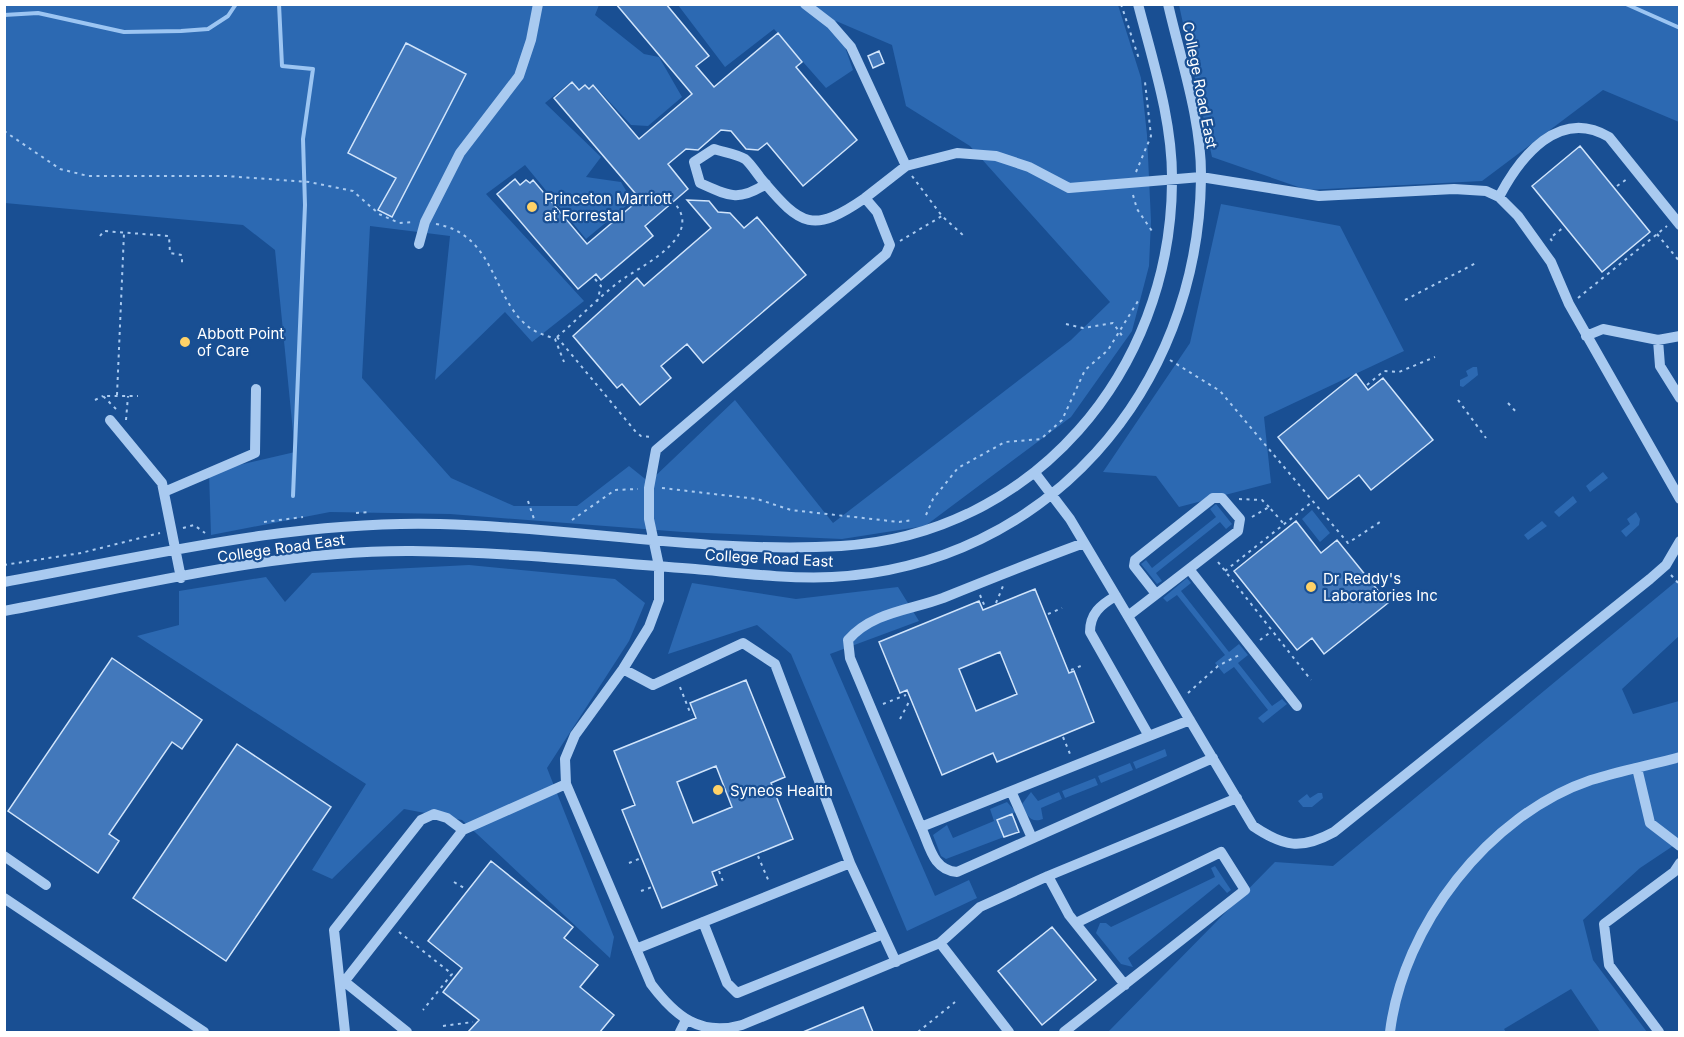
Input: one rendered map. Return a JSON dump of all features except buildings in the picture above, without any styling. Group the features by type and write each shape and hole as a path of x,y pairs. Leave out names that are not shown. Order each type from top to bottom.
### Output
{"street":[{"path":"419,244 425,222 460,153 519,76 531,40 538,4"},
{"path":"804,4 831,24 851,47 906,166"},
{"name":"College Road East","path":"4,582 332,526 442,524 656,541 843,546 904,537 960,516 1001,495 1035,472 1079,433 1135,347 1162,273 1170,227 1172,180 1170,146 1138,4"},
{"name":"College Road East","path":"4,611 259,564 335,554 409,551 503,554 830,577 884,571 935,557 984,537 1025,514 1051,494 1104,446 1134,405 1162,356 1178,318 1190,272 1201,177 1198,139 1168,4"},
{"path":"1499,197 1510,176 1531,151 1552,134 1573,127 1594,129 1609,137 1680,225"},
{"path":"765,184 748,196 724,194 700,183 694,162 714,149 744,159 765,184 786,209 802,219 822,220 845,212 906,166 957,153 996,156 1029,167 1069,189 1201,177 1320,196 1454,189 1486,191 1499,197 1518,216 1551,262 1586,336 1680,499"},
{"path":"865,198 877,212 890,245 886,254 656,450 649,488 649,519 656,541 659,600 649,627 623,669 575,735 565,759 566,784 651,984 668,1006 686,1020 704,1027 726,1030 940,943 980,907 1048,876 1237,798"},
{"path":"1586,336 1603,329 1658,340 1680,336"},
{"path":"1658,340 1660,366 1680,398"},
{"path":"164,492 255,453 256,389"},
{"path":"110,420 162,483 181,578"},
{"path":"1035,472 1084,543 1254,826 1274,840 1294,845 1316,842 1334,832 1650,579 1666,565 1680,541"},
{"path":"1128,616 1238,531 1241,524 1240,519 1222,498 1213,498 1135,560 1134,566 1156,594"},
{"path":"1084,543 940,599 892,612 855,632 848,640 850,658 936,863 945,871 957,872 1213,758"},
{"path":"1189,568 1297,706"},
{"path":"1116,596 1103,603 1090,619 1090,632 1149,736"},
{"path":"623,669 653,685 743,643 775,664 850,863 896,962"},
{"path":"921,827 1190,720"},
{"path":"1390,1032 1393,1008 1417,941 1451,885 1494,839 1532,810 1590,781 1680,757"},
{"path":"1637,768 1650,823 1680,846"},
{"path":"342,980 390,924 463,830 566,784"},
{"path":"1011,791 1032,838"},
{"path":"345,1032 342,980 334,930 421,820 434,814 447,818 463,830"},
{"path":"1064,1032 1245,890 1221,852 1076,923"},
{"path":"4,856 46,885"},
{"path":"636,949 850,863"},
{"path":"1659,1032 1609,965 1604,924 1674,872 1680,863"},
{"path":"1048,876 1076,923 1125,985"},
{"path":"4,898 204,1032"},
{"path":"703,922 728,983 737,993 883,934"},
{"path":"940,943 1009,1032"},
{"path":"342,980 407,1032"},
{"path":"681,1032 686,1020"}],"path":[{"path":"1121,4 1141,64"},
{"path":"1144,74 1151,136 1137,166 1132,199 1152,228 1157,242"},
{"path":"4,131 60,169 88,176 226,176 309,182 352,191 379,214 399,223 425,222 452,227 470,238 495,273 513,308 532,329 556,338 636,432 649,438 656,436"},
{"path":"906,166 919,188 942,216 965,237"},
{"path":"1617,186 1628,178 1634,186"},
{"path":"556,338 622,280 643,268 675,240 682,226 681,211 676,205"},
{"path":"903,240 942,216"},
{"path":"1578,298 1667,226"},
{"path":"100,236 104,231 169,236 170,253 182,255 182,265"},
{"path":"117,395 124,233"},
{"path":"1657,234 1680,262"},
{"path":"1405,300 1476,263"},
{"path":"595,279 601,286 597,302"},
{"path":"925,518 933,499 958,468 1005,442 1041,439 1062,420 1085,370 1107,350 1140,298"},
{"path":"1066,324 1083,328 1113,323 1118,333 1135,347"},
{"path":"556,338 564,362"},
{"path":"1162,356 1183,365 1220,391 1348,543 1380,522"},
{"path":"1367,385 1384,371 1399,372 1435,357"},
{"path":"103,396 132,426"},
{"path":"95,400 103,396 138,396"},
{"path":"126,420 128,396"},
{"path":"1458,400 1486,438"},
{"path":"1508,403 1518,414"},
{"path":"563,519 573,520 615,490 649,488 688,490 758,499 791,510 898,522 916,519"},
{"path":"1222,498 1262,500 1284,524"},
{"path":"528,501 534,519"},
{"path":"1225,571 1312,502"},
{"path":"1241,524 1269,507"},
{"path":"356,513 377,512"},
{"path":"259,523 312,517"},
{"path":"522,518 544,519"},
{"path":"4,565 81,553 194,525 205,533"},
{"path":"1210,552 1311,680"},
{"path":"996,603 1007,578"},
{"path":"1048,614 1062,608"},
{"path":"1178,699 1218,666 1251,647 1272,630"},
{"path":"1071,670 1083,665"},
{"path":"675,673 691,715"},
{"path":"871,709 906,695"},
{"path":"900,719 910,700"},
{"path":"1063,737 1075,766"},
{"path":"758,856 774,893"},
{"path":"629,863 640,858"},
{"path":"719,872 724,884"},
{"path":"454,882 466,889"},
{"path":"641,891 652,887"},
{"path":"390,924 452,974 423,1010"},
{"path":"918,1032 955,1002"},
{"path":"443,1026 473,1022"}],"shaded area":[{"path":"4,5 599,5 595,15 644,54 659,57 682,97 648,126 631,125 593,84 589,87 585,84 579,89 572,81 545,103 601,157 586,177 621,182 632,201 586,239 525,165 486,194 584,301 532,342 505,312 435,380 450,236 370,226 362,378 451,478 514,506 577,506 629,466 649,482 735,400 833,523 1071,340 1110,302 970,146 906,106 892,45 836,21 853,70 826,88 774,29 725,67 678,5 1118,5 1141,78 1147,135 1151,221 1149,266 1132,331 1071,417 925,526 842,539 683,532 450,514 330,512 211,535 209,472 295,452 275,250 243,225 5,203"},
{"path":"1179,5 1679,5 1679,122 1603,90 1482,181 1307,190 1212,157"},
{"path":"1221,204 1340,226 1404,351 1264,417 1271,483 1179,507 1156,476 1103,472 1190,343"},
{"path":"1477,367 1478,375 1463,387 1460,386 1460,380 1468,376 1466,371"},
{"path":"1603,472 1608,478 1590,492 1586,486"},
{"path":"1573,496 1577,502 1559,517 1554,512"},
{"path":"1216,504 1232,524 1226,529 1220,522 1156,573 1162,581 1157,584 1141,564 1146,560 1152,568 1216,517 1210,509"},
{"path":"1312,510 1330,533 1320,542 1302,519"},
{"path":"1636,512 1640,519 1639,525 1626,537 1621,531 1630,524 1627,519"},
{"path":"1542,521 1547,526 1528,540 1524,535"},
{"path":"469,565 615,579 645,603 629,641 547,768 614,937 610,958 462,820 404,809 332,879 312,870 366,784 137,636 179,625 179,591 266,577 285,602 312,573"},
{"path":"1187,578 1191,583 1181,591 1229,652 1239,644 1248,655 1238,663 1272,706 1282,699 1287,704 1263,723 1258,718 1268,710 1234,667 1224,674 1215,663 1225,655 1177,595 1167,602 1163,598"},
{"path":"1679,579 1679,636 1622,689 1633,714 1679,701 1679,842 1640,868 1583,920 1593,960 1647,1032 1600,1032 1571,989 1504,1029 1506,1032 1108,1032 1275,862 1333,866"},
{"path":"692,583 796,599 898,587 919,621 830,654 935,896 969,880 977,898 907,931 791,654 757,625 668,654"},
{"path":"1165,749 1167,756 1136,769 1133,762"},
{"path":"1130,763 1133,770 1101,783 1098,776"},
{"path":"1095,778 1098,785 1065,798 1062,791"},
{"path":"1031,792 1038,801 1059,792 1062,799 1041,808 1043,819 1035,820 1027,814 1022,804"},
{"path":"1322,793 1323,798 1312,807 1303,807 1298,801 1307,794 1310,798"},
{"path":"1007,802 1016,812 997,820 1004,837 946,859 941,856 933,835 947,825 953,838 994,821 990,809"},
{"path":"1215,866 1231,890 1227,893 1219,884 1128,958 1133,967 1121,964 1096,933 1100,923 1106,923 1111,927 1215,877 1211,868"}],"waterway":[{"path":"4,15 38,13 124,32 181,31 208,29 228,16 236,4"},
{"path":"279,4 282,66 313,69 303,139 305,205 293,496"},
{"path":"1626,4 1680,28"}],"place":[{"name":"Princeton Marriott at Forrestal","path":"532,207"},
{"name":"Abbott Point of Care","path":"185,342"},
{"name":"Dr Reddy's Laboratories Inc","path":"1311,587"},
{"name":"Syneos Health","path":"718,790"}]}
